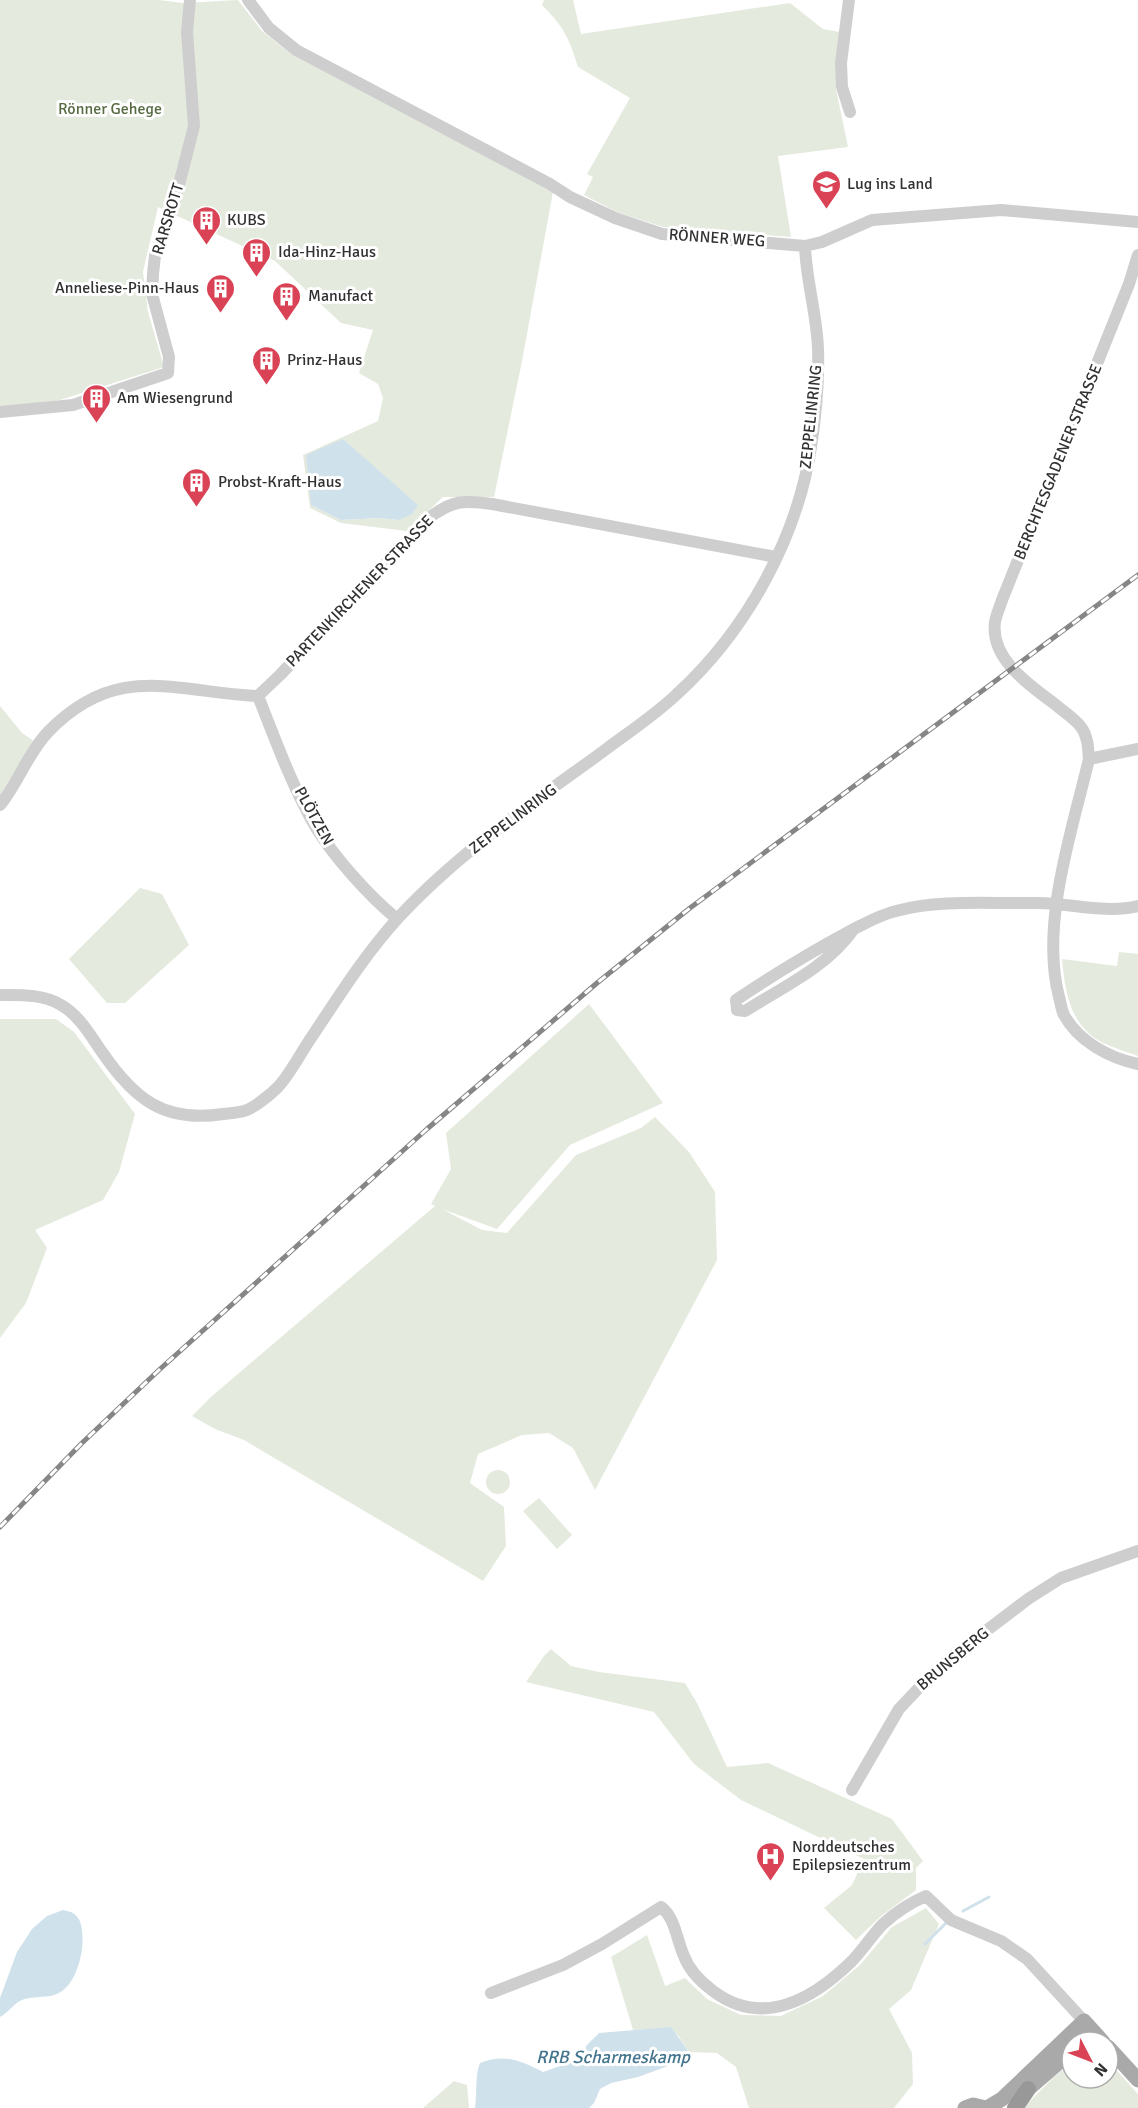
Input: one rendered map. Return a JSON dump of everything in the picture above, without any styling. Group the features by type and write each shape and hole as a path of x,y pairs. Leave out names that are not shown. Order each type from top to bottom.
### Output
{"highway":[{"path":"1016,2108 1028,2089"}],"main road":[{"path":"965,2108 972,2106 986,2108 1060,2057"},
{"path":"1120,2060 1138,2080"},
{"path":"1005,2108 1060,2061"}],"street":[{"name":"RARSROTT","path":"0,412 73,405 168,372 169,357 152,294 153,274 155,255 172,212 194,126 187,32 190,0"},
{"name":"RÖNNER WEG","path":"248,0 269,28 296,50 550,184 570,197 615,218 662,234 805,246 822,242 872,219 1001,210 1138,222"},
{"path":"849,0 841,63 842,87 850,112"},
{"name":"ZEPPELINRING","path":"0,994 37,996 66,1007 80,1022 118,1076 150,1104 168,1112 199,1116 246,1111 277,1088 352,977 397,919 431,884 479,843 676,695 712,658 742,620 769,576 795,511 805,479 811,447 816,404 818,348 805,246"},
{"name":"BERCHTESGADENER STRASSE","path":"1089,759 1088,744 1082,728 1069,715 1023,680 1012,668 994,635 995,620 1129,284 1138,255"},
{"name":"PARTENKIRCHENER STRASSE","path":"258,696 429,518 440,508 454,503 466,501 492,504 776,556"},
{"path":"0,805 47,733 81,705 103,694 128,687 152,684 258,696"},
{"name":"PLÖTZEN","path":"258,696 284,760 315,826 346,867 397,919"},
{"path":"1138,749 1089,759 1056,903 1055,982 1064,1014 1076,1031 1091,1044 1111,1056 1138,1064"},
{"path":"853,930 842,946 826,960 745,1011 737,1010 736,1000 819,947 873,918 890,912 935,905 1056,903 1121,910 1138,906"},
{"name":"BRUNSBERG","path":"852,1790 899,1709 949,1659 1028,1599 1061,1578 1138,1551"},
{"path":"492,1993 563,1965 661,1907 668,1914 688,1965 713,1991 744,2007 764,2009 782,2007 820,1987 839,1973 884,1923 926,1896 951,1920 1001,1941 1027,1959 1088,2030"}],"green space":[{"name":"Rönner Gehege","path":"0,0 159,0 183,3 238,0 262,31 291,54 553,192 494,497 443,497 407,531 341,523 310,508 303,455 378,421 383,398 378,384 359,373 373,330 341,323 275,261 158,207 143,272 148,312 164,367 60,400 0,408","holes":["343,439 373,467 399,520 379,518 341,520 311,505"]},
{"path":"544,0 573,0 581,34 790,3 823,29 840,32 836,89 848,147 778,156 791,237 663,227 617,212 584,195 593,177 587,174 630,98 578,67 565,33 542,5"},
{"path":"0,706 22,733 34,741 0,795"},
{"path":"140,888 162,894 189,945 125,1003 107,1003 69,959"},
{"path":"1119,952 1138,954 1138,1056 1103,1043 1092,1036 1076,1018 1065,984 1062,959 1117,966"},
{"path":"589,1004 663,1103 570,1145 497,1229 442,1209 482,1230 507,1233 576,1155 641,1128 655,1117 689,1152 715,1192 717,1260 595,1490 573,1448 549,1433 522,1435 478,1454 470,1483 504,1507 506,1546 483,1581 244,1440 215,1429 192,1416 212,1396 435,1206 431,1204 451,1169 446,1133"},
{"path":"0,1019 56,1019 74,1032 135,1114 119,1172 103,1200 35,1230 47,1248 26,1303 0,1338"},
{"path":"498,1470 507,1473 510,1482 507,1491 498,1494 489,1491 486,1482 489,1473"},
{"path":"539,1498 572,1535 557,1549 523,1511"},
{"path":"551,1649 571,1666 599,1672 685,1683 727,1767 768,1763 892,1819 923,1861 916,1868 916,1890 880,1917 856,1940 824,1908 852,1885 864,1859 741,1800 694,1764 654,1712 526,1682"},
{"path":"926,1908 939,1924 911,1990 889,2009 912,2053 913,2084 894,2108 749,2108 736,2067 717,2053 689,2052 671,2028 633,2030 611,1957 647,1935 665,1986 685,1978 707,1999 741,2015 781,2016 823,1996 860,1965 892,1927"},
{"path":"1060,2072 1060,2090 1120,2090 1120,2074 1138,2094 1138,2108 1023,2108"},
{"path":"454,2081 467,2085 469,2108 423,2108"}],"water":[{"path":"343,439 418,505 412,514 399,520 379,518 341,520 311,505 306,455"},
{"path":"63,1910 71,1912 79,1919 83,1939 80,1958 73,1977 62,1991 50,1996 22,2000 0,2017 0,1998 17,1952 32,1929 47,1916"},
{"name":"RRB Scharmeskamp","path":"671,2027 689,2052 687,2059 638,2077 611,2083 600,2089 594,2103 589,2108 475,2108 477,2073 480,2063 497,2059 513,2060 543,2072 586,2057 586,2046 599,2033"}],"waterway":[{"path":"963,1911 989,1897"},
{"path":"925,1944 946,1923"}],"railway":[{"path":"0,1527 82,1443 159,1370 427,1129 597,983 690,908 1138,575"}],"place":[{"name":"Lug ins Land","path":"826,210"},
{"name":"KUBS","path":"206,246"},
{"name":"Ida-Hinz-Haus","path":"257,278"},
{"name":"Anneliese-Pinn-Haus","path":"220,314"},
{"name":"Manufact","path":"287,322"},
{"name":"Prinz-Haus","path":"266,386"},
{"name":"Am Wiesengrund","path":"96,424"},
{"name":"Probst-Kraft-Haus","path":"197,508"},
{"name":"Norddeutsches Epilepsiezentrum","path":"771,1882"}]}
